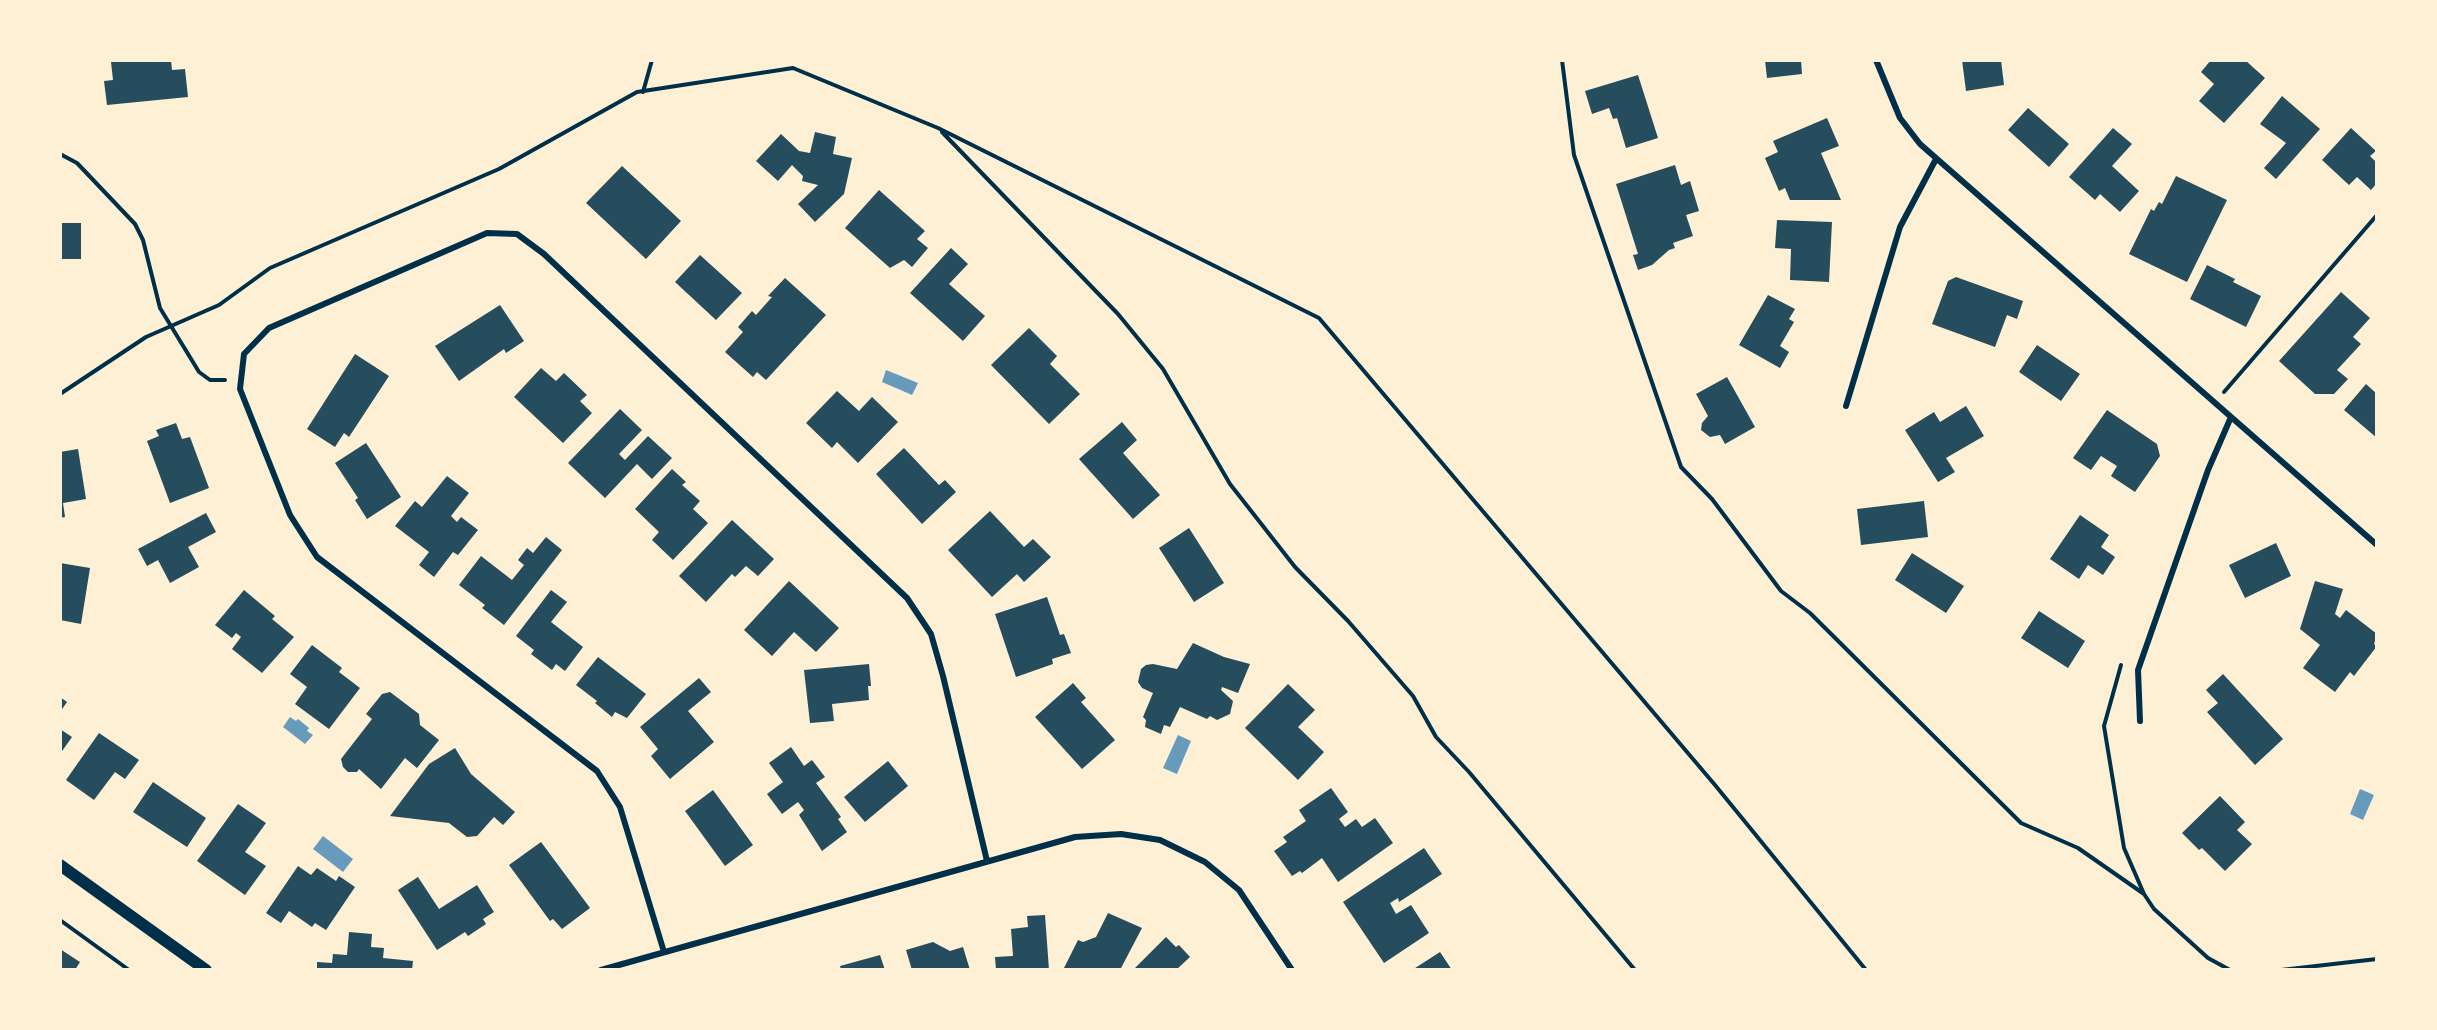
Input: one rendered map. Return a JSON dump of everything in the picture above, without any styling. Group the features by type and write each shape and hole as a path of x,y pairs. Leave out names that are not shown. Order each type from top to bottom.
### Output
{"main road":[{"path":"60,865 206,970"}],"street":[{"path":"1876,60 1900,118 1920,144 2377,545"},
{"path":"1846,406 1900,227 1936,159"},
{"path":"664,952 620,807 597,771 317,557 290,515 240,388 244,354 269,328 487,233 517,234 544,254 907,598 931,634 987,861"},
{"path":"2140,721 2138,670 2208,470 2231,417"},
{"path":"601,970 1075,837 1121,834 1160,840 1205,862 1239,890 1292,970"}],"path":[{"path":"643,92 652,60"},
{"path":"1562,60 1574,155 1681,467 1712,499 1781,591 1810,613 2021,823 2078,848 2144,894"},
{"path":"60,394 146,337 219,305 270,268 499,169 637,92 793,68 938,128 1319,318 1715,785 1866,970"},
{"path":"938,128 1118,314 1163,369 1230,484 1295,567 1348,621 1413,696 1436,737 1469,772 1635,970"},
{"path":"60,154 76,163 135,224 142,240 160,308 200,372 210,380 241,380"},
{"path":"2215,403 2377,214"},
{"path":"60,920 129,970"},
{"path":"2280,970 2377,959"}],"water":[{"path":"886,370 918,383 912,395 882,382"},
{"path":"290,717 296,721 298,719 309,728 307,731 313,735 305,744 283,727"},
{"path":"1178,735 1191,741 1177,774 1163,768"},
{"path":"2360,789 2374,795 2363,820 2350,814"},
{"path":"323,836 353,859 343,872 313,849"}],"building":[{"path":"104,60 171,60 172,70 185,69 188,97 107,105 104,81 113,80 111,62 104,62"},
{"path":"1765,60 1801,60 1802,74 1767,78"},
{"path":"1962,60 2001,60 2004,85 1966,91"},
{"path":"2211,60 2245,60 2265,78 2224,123 2199,101 2214,84 2201,72"},
{"path":"1638,75 1658,138 1626,148 1617,118 1613,119 1609,108 1592,114 1585,91"},
{"path":"2282,96 2320,129 2276,179 2264,168 2286,143 2260,124"},
{"path":"2028,108 2069,144 2049,167 2008,130"},
{"path":"1827,118 1839,146 1821,153 1841,200 1790,200 1785,188 1779,191 1765,158 1778,152 1773,141"},
{"path":"2113,128 2132,144 2112,166 2139,191 2120,212 2100,194 2095,200 2069,177"},
{"path":"2351,128 2376,151 2370,156 2377,163 2377,183 2371,190 2357,177 2349,185 2322,160"},
{"path":"815,132 836,137 833,154 852,158 844,194 815,222 798,204 818,185 802,181 803,176 792,165 778,181 756,161 781,134 799,151 810,153"},
{"path":"1675,165 1681,185 1690,181 1699,211 1686,215 1693,236 1673,243 1675,248 1669,250 1652,265 1638,270 1633,255 1638,254 1616,184"},
{"path":"622,166 681,221 646,259 586,203"},
{"path":"2176,176 2227,200 2187,282 2129,254 2151,209 2154,211 2159,202 2162,204"},
{"path":"879,190 925,231 917,239 928,248 912,267 904,260 890,268 845,228"},
{"path":"1777,220 1832,222 1829,282 1790,280 1791,249 1775,248"},
{"path":"60,223 81,223 81,259 60,259"},
{"path":"951,248 968,264 949,284 985,316 963,341 910,293"},
{"path":"700,255 742,293 716,320 675,282"},
{"path":"2207,265 2261,296 2246,327 2190,299"},
{"path":"1956,277 2023,301 2017,319 2007,315 1995,347 1932,324 1948,281"},
{"path":"785,278 826,315 766,380 757,372 753,377 725,352 743,332 738,327 752,311 756,315 772,297 768,296"},
{"path":"2341,292 2370,318 2353,337 2361,344 2337,370 2348,379 2334,394 2315,394 2279,361"},
{"path":"1768,295 1795,309 1789,319 1794,322 1780,346 1789,352 1780,368 1739,345"},
{"path":"500,305 524,341 506,353 504,349 459,381 435,346"},
{"path":"1029,328 1057,356 1050,364 1080,394 1049,424 991,365"},
{"path":"2037,345 2080,374 2061,401 2019,372"},
{"path":"355,354 389,376 349,437 344,433 335,447 307,429"},
{"path":"541,368 556,381 564,373 587,395 580,401 592,413 563,443 514,397"},
{"path":"1727,377 1755,427 1725,444 1720,435 1710,437 1701,430 1702,423 1708,416 1696,394"},
{"path":"2366,384 2377,394 2377,438 2344,410"},
{"path":"837,391 859,411 872,397 898,422 858,463 837,442 832,448 806,423"},
{"path":"1966,406 1984,436 1946,458 1955,472 1938,482 1905,430 1934,412 1940,422"},
{"path":"620,409 642,430 619,454 625,460 648,436 672,458 652,479 637,464 605,498 568,463"},
{"path":"2107,410 2157,444 2160,456 2135,492 2111,476 2117,466 2101,456 2091,470 2073,458"},
{"path":"1122,422 1137,440 1123,453 1160,495 1133,519 1079,459"},
{"path":"176,423 182,439 190,437 209,488 170,503 147,441 159,436 156,430"},
{"path":"366,443 401,497 367,519 355,500 358,498 335,463"},
{"path":"904,448 939,485 945,480 956,492 922,524 876,474"},
{"path":"78,449 86,499 63,503 65,517 60,518 60,452"},
{"path":"672,469 686,482 682,485 700,501 693,509 708,523 673,560 652,540 659,532 635,509"},
{"path":"447,476 469,493 451,516 457,522 461,517 478,530 458,555 453,552 434,577 419,565 429,552 395,526 415,501 422,507"},
{"path":"1924,501 1928,537 1861,545 1857,509"},
{"path":"990,511 1024,547 1033,539 1051,557 1024,582 1017,574 992,597 948,550"},
{"path":"206,513 216,532 188,547 199,567 170,583 158,560 147,566 138,549"},
{"path":"2080,515 2109,535 2101,547 2115,557 2103,575 2088,565 2079,579 2050,559"},
{"path":"732,520 774,559 758,576 746,566 735,577 732,574 706,602 679,576"},
{"path":"1189,528 1224,583 1194,602 1159,548"},
{"path":"546,537 562,550 504,625 482,608 485,605 459,585 481,556 512,580 524,565 518,560 527,548 533,553"},
{"path":"2276,543 2291,576 2245,598 2229,565"},
{"path":"1912,553 1964,586 1946,613 1895,580"},
{"path":"60,563 90,568 81,624 60,620"},
{"path":"789,581 839,628 816,652 794,632 772,656 744,630"},
{"path":"2315,581 2343,589 2335,614 2340,618 2346,610 2377,634 2374,644 2377,646 2354,676 2350,672 2335,692 2303,668 2320,645 2300,629"},
{"path":"244,590 275,616 272,619 294,637 262,673 232,649 241,637 236,633 232,638 215,625"},
{"path":"551,590 567,602 551,622 583,647 565,671 556,664 552,670 531,654 534,650 516,636"},
{"path":"1047,597 1060,635 1064,634 1071,653 1052,659 1053,664 1016,677 995,614"},
{"path":"2039,611 2085,641 2068,668 2021,638"},
{"path":"1193,643 1224,657 1250,664 1238,693 1222,687 1221,690 1233,701 1230,714 1217,720 1210,716 1207,719 1180,707 1170,727 1164,725 1161,734 1145,727 1146,720 1143,717 1153,693 1142,688 1138,682 1141,669 1153,664 1177,669"},
{"path":"312,645 342,668 339,672 360,688 329,729 295,704 307,687 290,674"},
{"path":"598,657 646,694 627,718 615,712 612,717 595,703 597,701 576,685"},
{"path":"869,664 871,686 868,686 869,700 832,704 834,721 810,723 804,670"},
{"path":"2223,674 2283,739 2255,765 2207,712 2218,703 2206,690"},
{"path":"699,678 711,692 688,711 714,742 670,779 651,756 658,749 640,727"},
{"path":"1073,683 1086,698 1081,702 1115,740 1082,769 1035,717"},
{"path":"1288,684 1315,710 1298,727 1324,752 1298,780 1245,728"},
{"path":"390,692 419,714 420,725 439,740 417,768 405,758 381,789 359,769 357,772 348,772 343,767 341,759 372,719 366,714 382,694"},
{"path":"60,697 67,702 60,712"},
{"path":"60,729 72,737 60,754"},
{"path":"99,733 139,760 125,779 115,772 94,800 66,780"},
{"path":"791,747 804,766 812,760 825,777 816,783 841,817 838,819 847,832 822,851 799,815 804,810 798,802 782,814 767,794 783,782 769,763"},
{"path":"455,748 471,774 515,812 503,825 494,817 477,836 467,837 449,823 390,816 429,764"},
{"path":"888,761 908,786 865,822 844,797"},
{"path":"153,782 206,818 187,847 133,812"},
{"path":"1331,788 1348,812 1339,819 1345,827 1356,819 1362,827 1375,818 1393,843 1338,882 1322,858 1302,873 1300,871 1292,876 1274,851 1287,842 1283,837 1306,821 1299,810"},
{"path":"713,790 753,845 725,866 685,811"},
{"path":"2220,796 2245,822 2237,830 2252,844 2225,871 2202,848 2199,850 2182,833"},
{"path":"238,804 266,823 245,852 266,866 245,895 197,861"},
{"path":"541,842 590,908 562,929 553,919 550,921 509,865"},
{"path":"1424,848 1442,874 1399,902 1398,898 1390,903 1396,914 1411,905 1429,933 1384,963 1343,902"},
{"path":"298,866 311,875 317,868 336,881 339,876 355,887 326,930 315,923 312,927 289,911 281,923 266,913"},
{"path":"418,877 439,909 477,885 494,912 483,919 486,924 468,936 465,932 437,950 398,890"},
{"path":"1108,913 1142,928 1120,970 1063,970 1078,940 1083,942 1096,937"},
{"path":"1045,915 1049,970 996,970 995,957 1013,956 1011,929 1028,927 1027,916"},
{"path":"349,932 372,934 371,947 384,948 383,958 413,961 412,970 317,970 317,962 332,963 333,954 347,955"},
{"path":"1166,937 1176,947 1179,945 1190,957 1176,970 1133,970"},
{"path":"933,942 950,951 963,947 970,970 912,970 906,950"},
{"path":"60,949 80,962 75,970 60,970"},
{"path":"1440,952 1452,970 1412,970"},
{"path":"880,955 885,970 841,970 840,966"}]}
